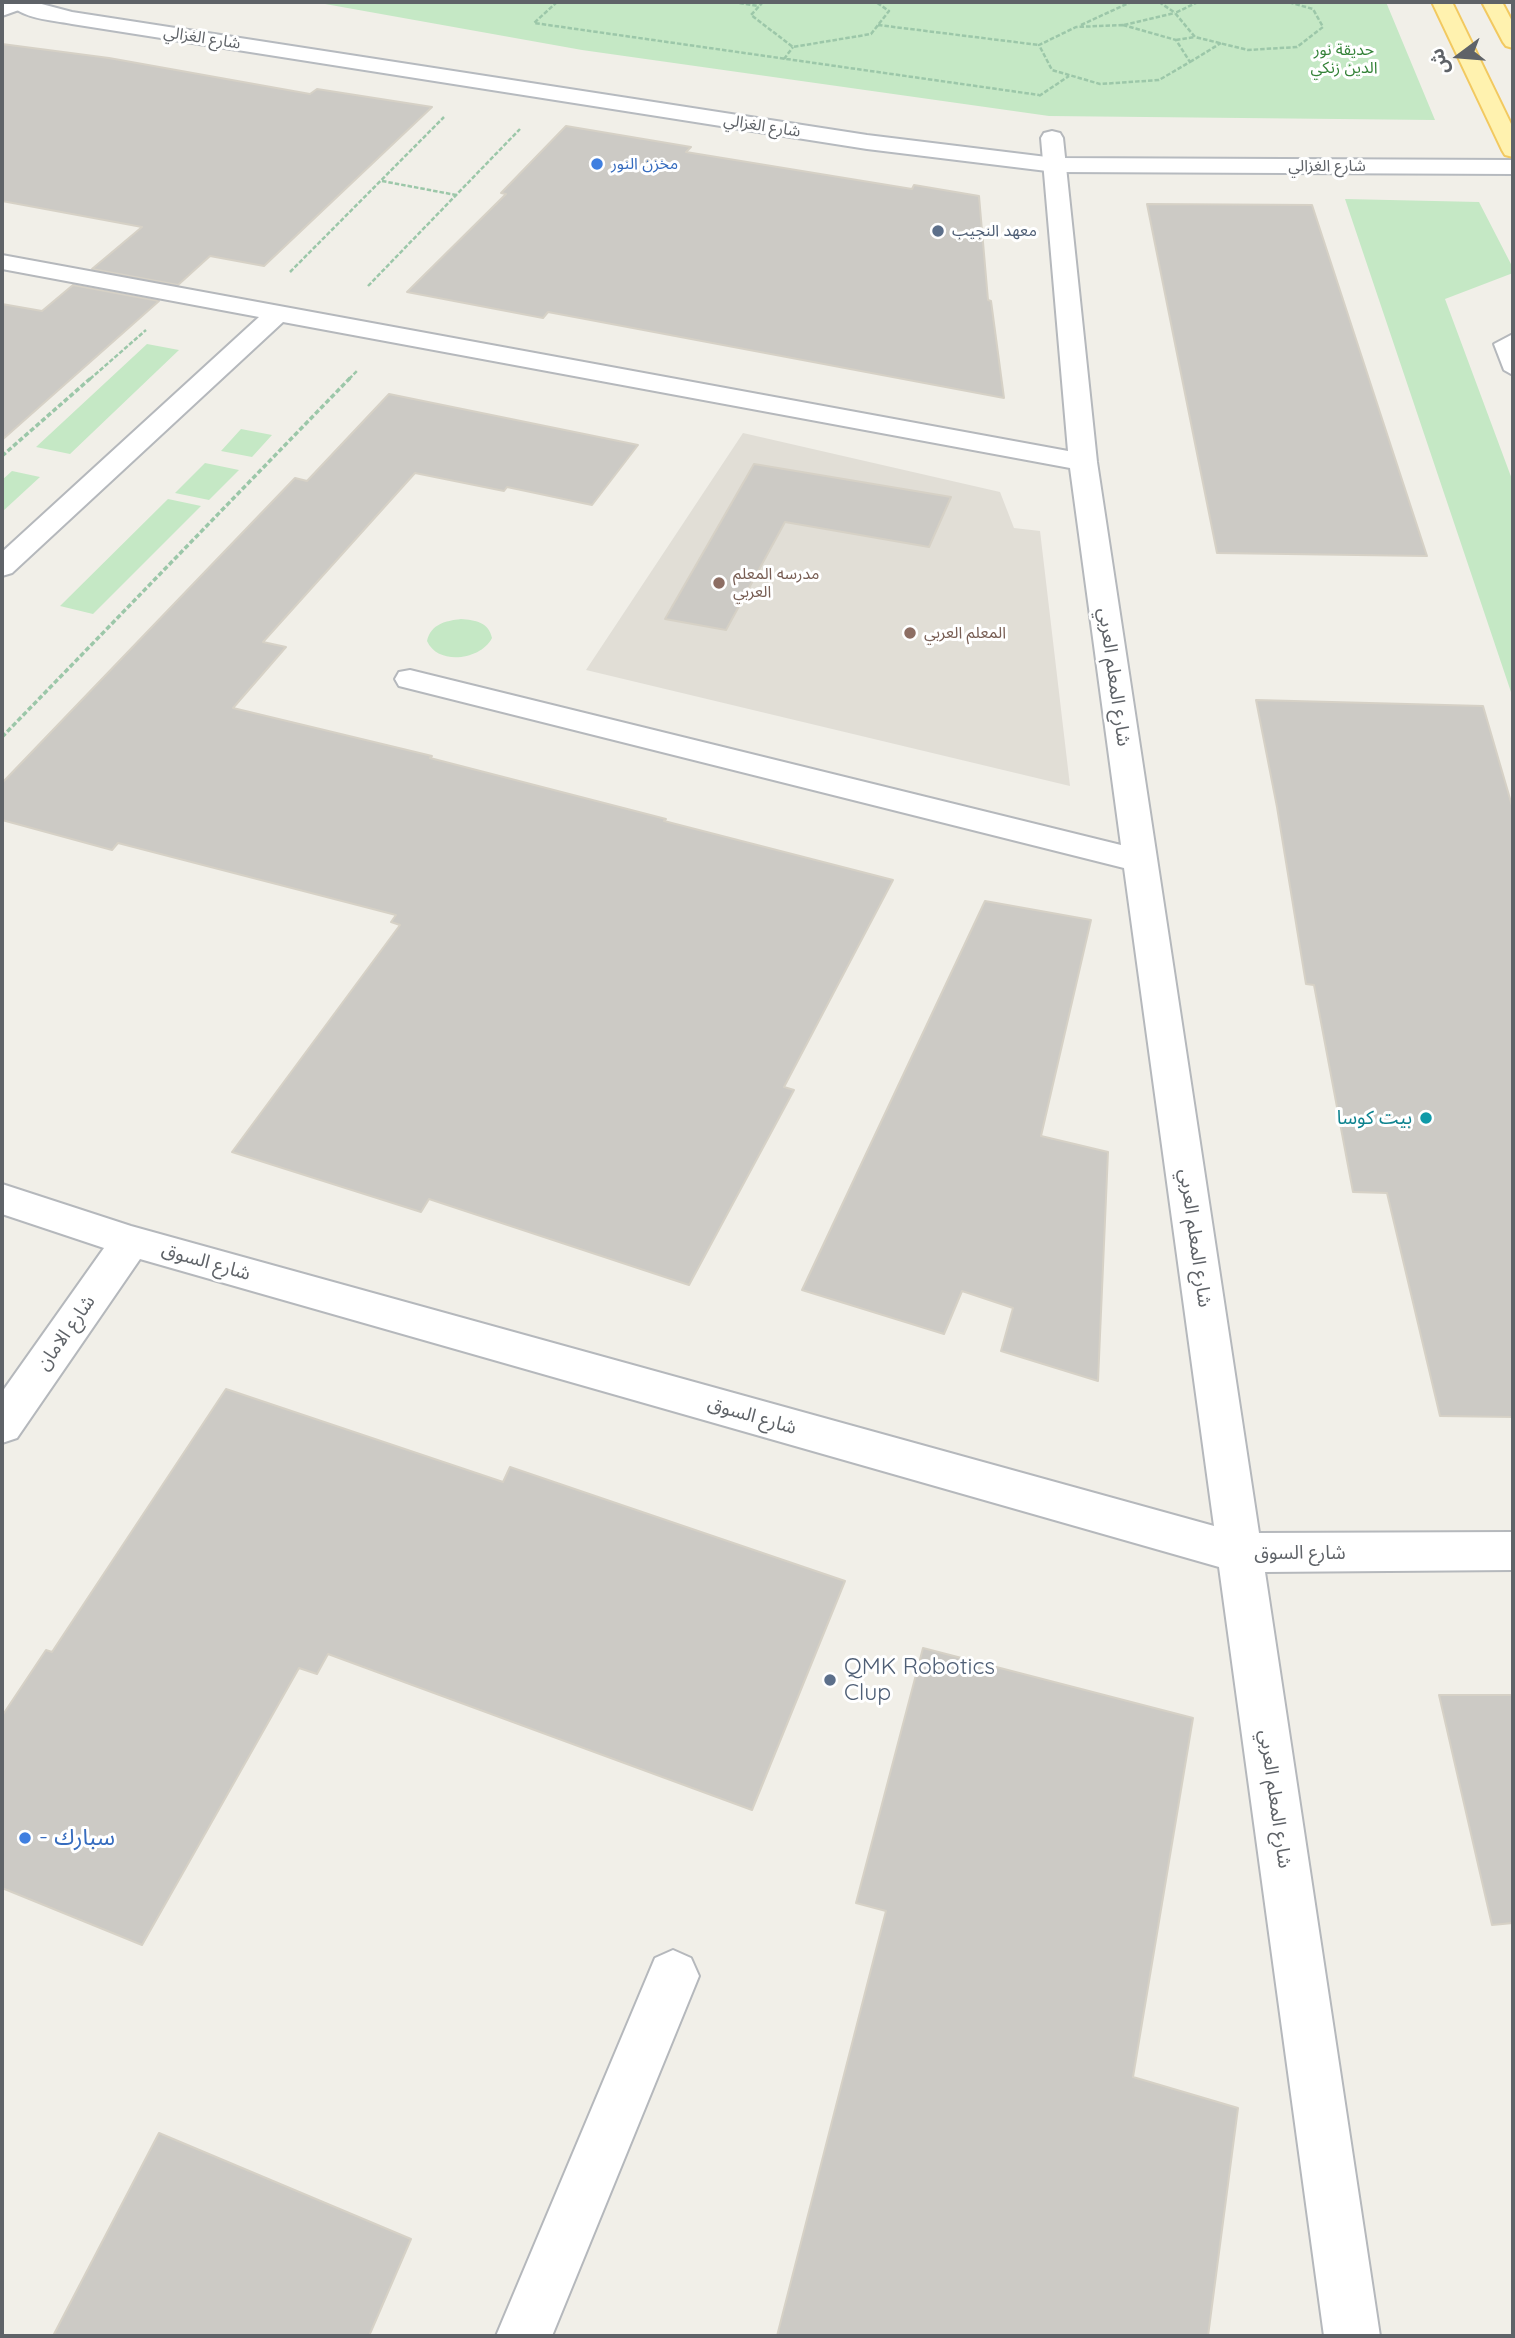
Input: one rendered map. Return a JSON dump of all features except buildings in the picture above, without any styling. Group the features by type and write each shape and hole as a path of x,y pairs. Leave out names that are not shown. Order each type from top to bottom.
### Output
{"main road":[{"path":"1442,2 1512,145"},
{"path":"1492,2 1513,42"}],"street":[{"name":"شارع الغزالي","path":"104,2 126,8 361,42"},
{"name":"شارع الغزالي","path":"16,4 72,18 867,142 1053,144 1513,167"},
{"path":"1482,143 1512,145"},
{"name":"شارع المعلم العربي","path":"1053,144 1083,462 1352,2336"},
{"path":"2,262 1083,462"},
{"path":"2,567 267,310"},
{"path":"410,679 1140,861"},
{"name":"شارع السوق","path":"2,1199 131,1241 1240,1553 1513,1551"},
{"name":"شارع الامان","path":"2,1425 131,1241"},
{"path":"524,2336 673,1976"}],"lane":[{"path":"1513,339 1503,344 1513,370"}],"path":[{"path":"557,2 534,23 1039,95"},
{"path":"733,2 759,6"},
{"path":"762,2 751,15 793,47"},
{"path":"783,59 793,47 870,34 889,11 876,2"},
{"path":"877,25 1039,45 1131,2"},
{"path":"1159,2 1175,12 1195,37"},
{"path":"1076,27 1123,25 1175,12 1198,2"},
{"path":"1123,25 1175,40 1195,37 1248,50 1297,47 1323,27 1313,9 1288,2"},
{"path":"1175,40 1189,62"},
{"path":"1039,45 1052,70 1100,84 1159,80 1221,43"},
{"path":"267,310 381,181 480,82"},
{"path":"333,322 554,93"},
{"path":"381,181 456,195"},
{"path":"2,456 187,295"},
{"path":"2,737 393,333"}],"shaded area":[{"path":"743,433 1000,492 1014,528 1040,531 1070,786 586,670"}],"green space":[{"name":"حديقة نور الدين زنكي","path":"314,2 1386,2 1435,120 1049,116 582,50"},
{"path":"1345,199 1479,202 1513,268 1513,273 1445,299 1513,482 1513,698"},
{"path":"147,344 179,350 70,454 36,447"},
{"path":"241,429 272,435 252,457 221,451"},
{"path":"205,463 239,470 209,500 175,493"},
{"path":"12,471 40,477 2,512 2,480"},
{"path":"168,499 201,506 93,614 60,606"},
{"path":"461,619 485,625 492,638 479,651 460,657 449,657 432,649 427,641 435,627 444,622"}],"place":[{"name":"مخزن النور","path":"597,164"},
{"name":"معهد النجيب","path":"938,231"},
{"name":"مدرسه المعلم العربي","path":"719,583"},
{"name":"المعلم العربي","path":"910,633"},
{"name":"بيت كوسا","path":"1426,1118"},
{"name":"QMK Robotics Clup","path":"830,1680"},
{"name":"- سبارك","path":"25,1838"}]}
